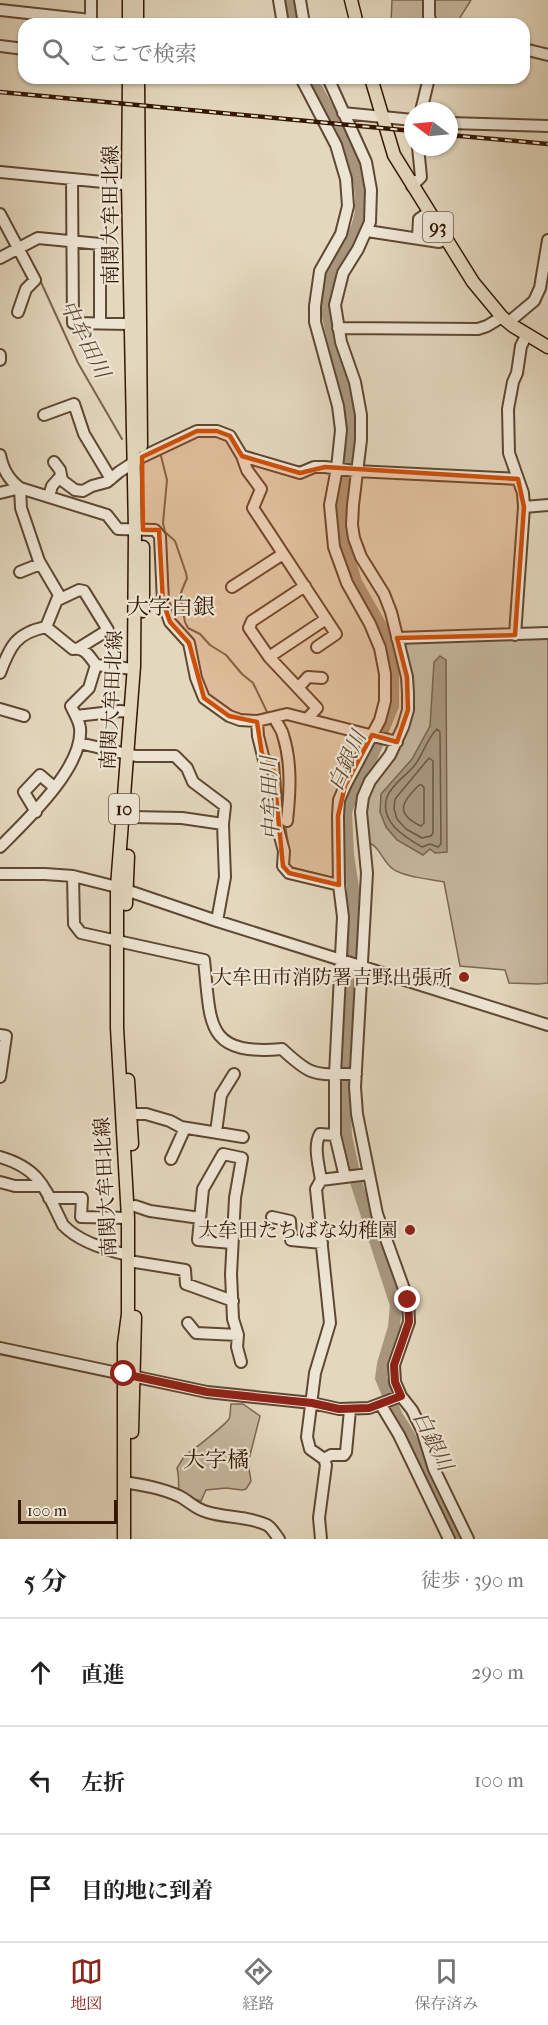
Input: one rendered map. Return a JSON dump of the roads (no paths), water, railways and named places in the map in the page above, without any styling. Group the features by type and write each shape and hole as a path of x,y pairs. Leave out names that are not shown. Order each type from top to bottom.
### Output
{"main road":[{"path":"129,0 129,18"},
{"path":"137,0 137,18"},
{"path":"351,0 356,18"},
{"name":"南関大牟田北線","path":"129,84 141,655 122,889 117,1028 132,1259"},
{"name":"南関大牟田北線","path":"138,84 130,324 138,460"},
{"name":"93","path":"373,84 394,155 473,282 505,319 548,347"},
{"name":"南関大牟田北線","path":"122,889 131,817 131,712 139,530"},
{"name":"南関大牟田北線","path":"121,941 135,1206 128,1375 128,1483 132,1539"},
{"name":"南関大牟田北線","path":"124,1539 128,1483"}],"street":[{"path":"91,0 91,18"},
{"path":"279,0 282,18"},
{"path":"300,0 303,18"},
{"path":"429,0 430,18"},
{"path":"0,10 61,18"},
{"path":"0,46 18,48"},
{"path":"530,50 548,55"},
{"path":"304,84 336,145 346,178 348,206 340,234 320,271 315,306 315,322 338,406 341,429 338,468 330,505 334,547 346,583 370,624 380,648 385,674 385,701 380,720 339,800 339,882 343,902 335,1135 348,1177"},
{"path":"331,84 366,162 371,189 370,222 343,273 335,305 338,328 355,382 361,415 361,440 353,505 354,538 365,564 384,594 407,677 408,693 408,710 390,755 370,781 362,804 361,823 367,873 354,1074 357,1114 377,1214 408,1300 410,1312 409,1322 394,1365 398,1397 412,1410 422,1431 434,1469 468,1539"},
{"path":"423,102 428,84"},
{"path":"343,113 404,119"},
{"path":"458,123 548,126"},
{"path":"412,186 421,177 419,156"},
{"path":"0,172 133,185"},
{"path":"72,179 73,323 130,324"},
{"path":"418,238 419,219 429,212"},
{"path":"0,214 35,280 26,289 18,312"},
{"path":"367,231 439,242 446,239"},
{"path":"0,258 38,238 100,244 100,323"},
{"path":"338,328 478,329 505,319 534,301 540,288 548,240"},
{"path":"515,635 524,507 523,493 509,453 508,409 513,382 518,373 521,346 527,334"},
{"path":"44,416 74,404 84,434 111,479"},
{"path":"49,496 55,481 59,478 75,490 83,491 107,482 138,460 197,431 217,431 230,436 247,470 261,489 253,508 336,634 317,647"},
{"path":"0,454 9,480 20,488 107,515 118,529 155,530 160,536 163,602 170,622 189,643 196,678 204,698 229,716 240,720 268,720 287,714 394,741"},
{"path":"242,456 300,473 314,467 518,479"},
{"path":"54,462 60,470 62,480"},
{"path":"0,493 20,488"},
{"path":"20,488 21,507 40,564 59,596 46,627"},
{"path":"524,507 548,505"},
{"path":"232,587 283,554"},
{"path":"20,572 40,564"},
{"path":"305,586 252,621 249,628 269,657 317,708 307,719"},
{"path":"46,627 73,649 80,648 108,630 84,591 79,590 58,600"},
{"path":"269,657 326,619"},
{"path":"0,673 5,648 32,630 46,627"},
{"path":"397,638 548,633"},
{"path":"80,648 96,665 134,669"},
{"path":"1,843 36,812 74,757 79,743 80,729 71,706 88,688 96,665"},
{"path":"298,688 308,677 322,678"},
{"path":"0,709 24,716"},
{"path":"63,717 75,714 131,712"},
{"path":"268,720 283,732 289,762 287,821"},
{"path":"268,720 262,754 264,760 273,764 278,829 284,851 283,866 289,873 339,882"},
{"path":"79,743 132,754 175,756 188,768 193,782 225,806 223,824 225,877 217,921"},
{"path":"15,802 40,775 54,787"},
{"path":"24,792 36,812"},
{"path":"131,817 182,818 223,824"},
{"path":"0,874 73,876 122,889 548,1025"},
{"path":"73,876 74,924 81,933 204,960 210,1016 216,1033 227,1043 256,1051 282,1049 306,1071 320,1074 354,1074"},
{"path":"0,1035 6,1036 0,1077"},
{"path":"216,1132 221,1095 234,1074"},
{"path":"130,1114 146,1114 185,1128 243,1137"},
{"path":"171,1159 185,1128"},
{"path":"321,1539 320,1518 326,1465 324,1459 310,1449 307,1437 315,1373 330,1323 316,1189 321,1180 316,1150 320,1134 335,1135"},
{"path":"232,1243 198,1240 203,1189 223,1154 242,1158 235,1198 232,1243 232,1319 238,1335 237,1347 241,1362"},
{"path":"0,1157 12,1160 37,1175 67,1230 132,1259 185,1270 186,1284 233,1301"},
{"path":"321,1180 369,1174"},
{"path":"0,1182 15,1186 43,1186"},
{"path":"49,1198 82,1198 81,1217 128,1218"},
{"path":"135,1206 150,1211 200,1218"},
{"path":"272,1217 290,1221 291,1240 322,1243"},
{"path":"188,1323 196,1333 238,1335"},
{"path":"0,1348 207,1392 312,1403 350,1410 382,1404 398,1397"},
{"path":"382,1404 448,1539"},
{"path":"324,1459 331,1455 344,1455 346,1452 350,1410"},
{"path":"128,1483 175,1495 186,1500 192,1507 206,1512 266,1525 279,1539"}],"water":[{"path":"440,656 446,660 447,852 435,853 430,849 423,855 397,840 386,827 380,812 381,794 412,759 430,726 434,662"}],"waterway":[{"name":"白銀川","path":"289,0 292,18"},
{"name":"白銀川","path":"314,84 348,148 360,187 361,206 358,224 334,264 326,308 351,419 341,499 343,538 356,582 385,633 393,665 393,706 371,759 355,786 346,812 348,855 353,888 353,937 344,1089 346,1136 356,1182 396,1305 394,1327 381,1378 397,1416 409,1435 459,1539"},
{"name":"中牟田川","path":"40,280 78,363 122,439"},
{"name":"中牟田川","path":"161,456 167,480 163,523 165,532 175,541 187,578 180,595 185,622 188,628 200,634 210,645 226,655 253,683 268,714"},
{"name":"中牟田川","path":"285,824 288,845"},
{"name":"中牟田川","path":"290,867 325,876"},
{"name":"中牟田川","path":"342,881 352,883"}],"railway":[{"path":"0,92 404,130"},
{"path":"458,136 548,144"}],"place":[{"name":"大牟田市消防署吉野出張所","path":"464,977"},
{"name":"大牟田たちばな幼稚園","path":"410,1230"}],"district":[{"name":"大字白銀","path":"171,606"},
{"name":"大字橘","path":"216,1459"}]}
